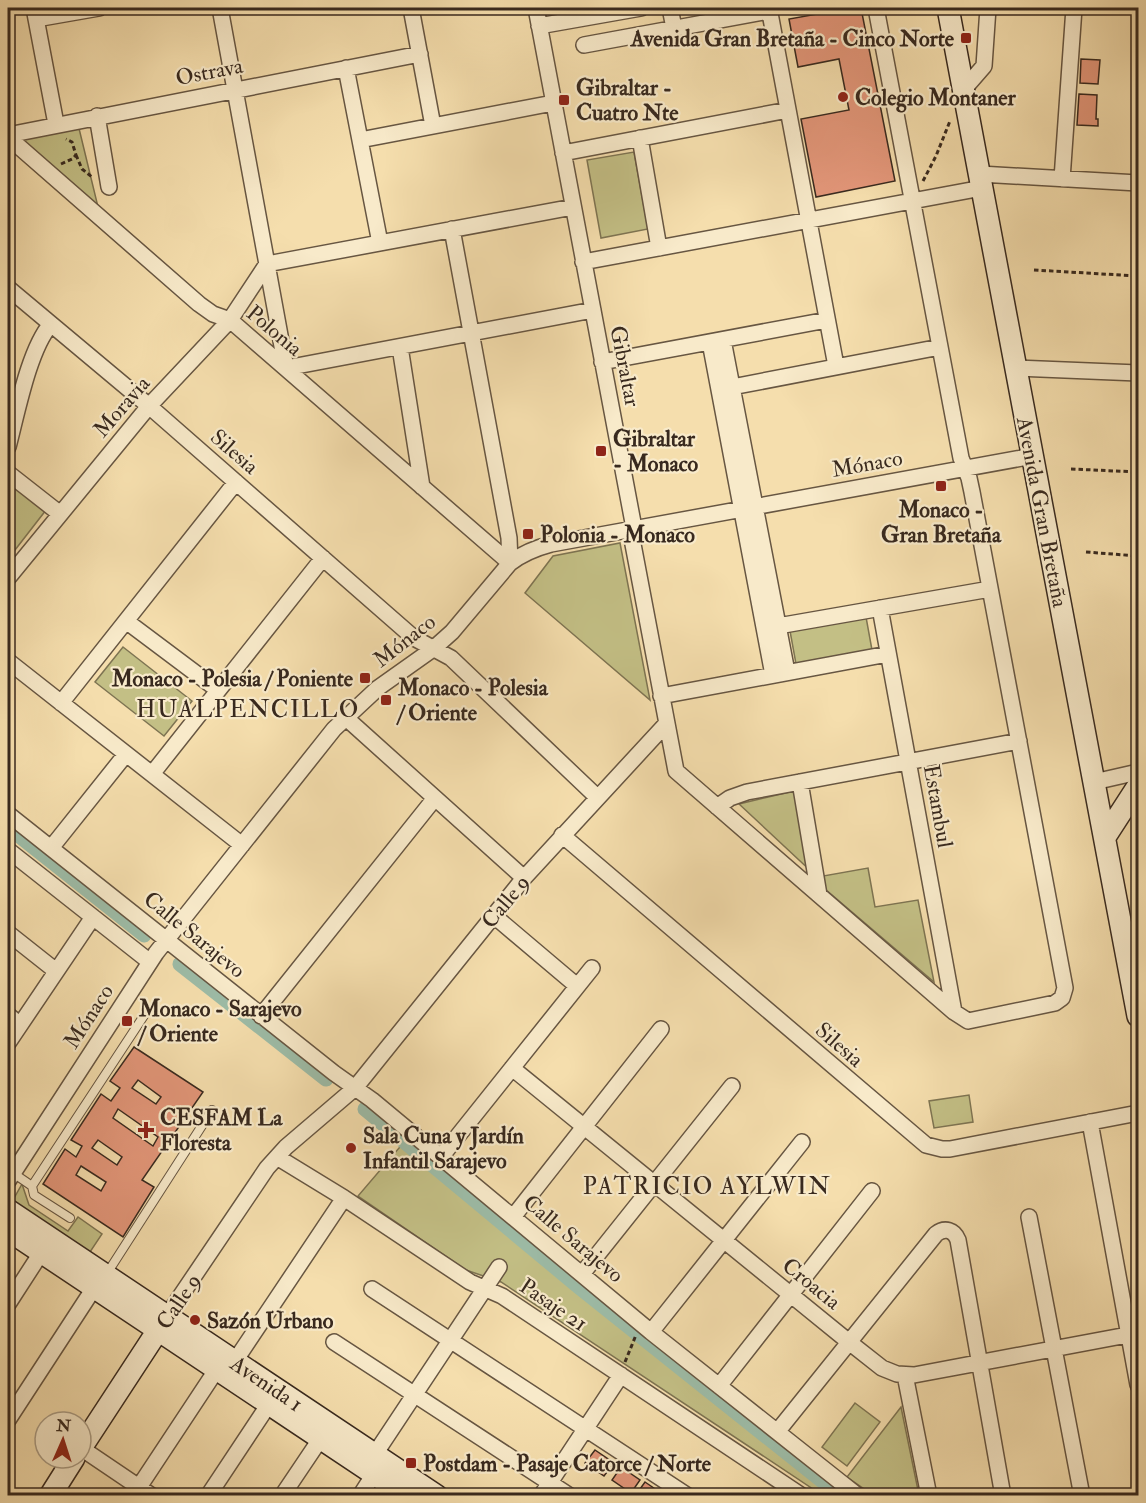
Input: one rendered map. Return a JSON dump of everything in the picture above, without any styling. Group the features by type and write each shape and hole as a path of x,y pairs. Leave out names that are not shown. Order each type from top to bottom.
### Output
{"main road":[{"name":"Avenida Gran Bretaña","path":"948,8 1094,782 1105,837 1130,929 1138,1016"},
{"path":"1105,837 1138,786"},
{"name":"Avenida 1","path":"8,1210 100,1281 375,1464 407,1496"},
{"name":"Avenida 1","path":"8,1230 42,1253 100,1281"},
{"name":"Calle 9","path":"93,1430 163,1323"},
{"name":"Avenida 1","path":"226,1365 269,1404 321,1438 437,1496"},
{"path":"50,1496 67,1470"}],"street":[{"path":"56,124 35,13 99,8"},
{"path":"220,8 286,368 592,310"},
{"path":"411,8 433,126"},
{"name":"Gibraltar","path":"536,8 633,528 632,539 675,769 717,807"},
{"path":"539,26 641,8"},
{"path":"670,8 674,28"},
{"path":"876,8 961,458 969,478 1065,993 1055,1004 968,1021 954,1012 717,807 730,798 747,792 1018,741"},
{"path":"964,89 984,66 988,8"},
{"path":"1062,179 1074,8"},
{"path":"584,45 769,9 836,366"},
{"name":"Ostrava","path":"8,136 56,124 420,54"},
{"path":"346,68 380,243"},
{"path":"360,140 554,103"},
{"path":"563,153 788,110"},
{"path":"97,116 109,188"},
{"name":"Polonia","path":"8,136 199,304 213,314 231,320 510,563"},
{"path":"640,138 659,248"},
{"path":"583,262 912,201 981,181 1062,179 1138,183"},
{"path":"267,264 573,207"},
{"path":"452,230 509,538 510,563"},
{"name":"Moravia","path":"8,578 149,406 231,320 267,264"},
{"name":"Silesia","path":"8,288 149,406 414,638 451,658 597,797"},
{"path":"602,362 827,320"},
{"path":"8,447 35,352 42,336 51,324"},
{"path":"716,341 732,387 748,507"},
{"path":"716,341 774,633 780,674"},
{"path":"732,387 940,346"},
{"path":"400,347 422,487"},
{"path":"1016,368 1138,373"},
{"name":"Mónaco","path":"10,1177 166,940 345,717 378,688 452,633 510,563 518,557 539,547 633,528 1033,456"},
{"path":"8,473 59,513"},
{"path":"61,703 236,482"},
{"path":"152,774 322,558"},
{"path":"774,633 880,608 990,589"},
{"name":"Estambul","path":"880,608 954,1012"},
{"path":"126,621 218,690"},
{"path":"661,696 888,654"},
{"path":"8,661 242,845"},
{"path":"345,717 524,878"},
{"name":"Calle 9","path":"163,1323 259,1179 277,1156 355,1088 524,878 666,724"},
{"path":"51,848 126,754"},
{"path":"1094,782 1138,772"},
{"path":"800,782 819,895"},
{"path":"261,1016 435,798"},
{"name":"Calle Sarajevo","path":"8,814 441,1157 651,1332 858,1496"},
{"name":"Silesia","path":"562,835 926,1145 950,1149 1138,1113"},
{"path":"8,850 150,962"},
{"path":"493,915 577,986"},
{"path":"8,1044 93,917"},
{"path":"8,933 56,971"},
{"path":"441,1157 592,968"},
{"path":"8,1015 20,1025"},
{"path":"513,1217 661,1029"},
{"name":"Croacia","path":"512,1068 882,1368 905,1375"},
{"path":"582,1274 732,1086"},
{"path":"1090,1122 1134,1334 1138,1385"},
{"path":"651,1332 802,1142"},
{"name":"Pasaje 21","path":"277,1156 470,1282 502,1296 621,1376 780,1490 802,1496"},
{"path":"719,1386 872,1191"},
{"path":"93,1456 146,1491 226,1365 344,1198"},
{"path":"1029,1218 1082,1496"},
{"path":"777,1432 936,1234 939,1231 948,1230 955,1234 958,1240 1003,1496"},
{"path":"8,1304 42,1253"},
{"path":"360,1496 375,1464 415,1394 499,1267"},
{"path":"8,1420 100,1281"},
{"path":"372,1289 688,1496"},
{"path":"929,1496 905,1375 1134,1334"},
{"path":"334,1342 415,1394 546,1489 570,1496"},
{"path":"546,1489 621,1376"},
{"path":"208,1496 269,1404"},
{"path":"282,1496 321,1438"}],"lane":[{"path":"70,1218 34,1195 32,1186 145,1014"},
{"path":"100,1281 212,1110"},
{"path":"10,1177 32,1186"}],"path":[{"path":"912,201 936,156 952,118"},
{"path":"39,128 51,138 60,137 72,142 82,170 109,188"},
{"path":"57,164 63,164 76,155"},
{"path":"1034,270 1138,276"},
{"path":"1071,469 1138,472"},
{"path":"1086,552 1138,556"},
{"path":"621,1376 633,1339"}],"shaded area":[{"path":"76,116 99,211 8,130"},
{"path":"634,152 648,229 601,238 587,160"},
{"path":"8,479 46,510 8,559"},
{"path":"620,543 650,700 525,593 553,556"},
{"path":"866,617 872,650 796,664 790,631"},
{"path":"123,647 192,701 164,736 95,682"},
{"path":"794,791 814,874 739,804"},
{"path":"868,868 875,907 918,900 934,982 825,889 823,876"},
{"path":"969,1095 973,1122 934,1128 929,1101"},
{"path":"405,1141 849,1495 822,1495 501,1282 466,1270 358,1196"},
{"path":"22,1184 29,1205 68,1231 78,1217 102,1234 86,1258 15,1211 13,1200"},
{"path":"855,1403 880,1422 847,1466 822,1447"},
{"path":"901,1407 919,1495 873,1495 847,1477"}],"building":[{"name":"Colegio Montaner","path":"861,8 895,181 816,197 801,119 849,110 839,59 798,67 789,19"},
{"path":"1081,59 1100,60 1098,84 1080,83"},
{"path":"1079,94 1097,95 1098,126 1077,125"},
{"path":"134,1047 203,1092 142,1180 154,1187 123,1237 43,1184 65,1149 76,1157 82,1146 71,1140 101,1094 111,1101 120,1088 110,1081","holes":["138,1080 161,1097 156,1104 132,1088","118,1109 158,1137 153,1146 113,1118","98,1140 122,1157 117,1165 92,1148","81,1166 106,1182 101,1191 76,1175"]},
{"path":"595,1450 614,1463 604,1476 585,1463"},
{"path":"621,1467 640,1480 631,1493 612,1480"},
{"path":"645,1482 664,1495 635,1496"}],"waterway":[{"path":"8,827 144,935"},
{"path":"180,964 326,1079"},
{"path":"365,1109 579,1287 841,1496"}],"place":[{"name":"Avenida Gran Bretaña - Cinco Norte","path":"966,38"},
{"name":"Colegio Montaner","path":"843,97"},
{"name":"Gibraltar - Cuatro Nte","path":"564,100"},
{"name":"Gibraltar - Monaco","path":"601,451"},
{"name":"Monaco - Gran Bretaña","path":"941,486"},
{"name":"Polonia - Monaco","path":"528,534"},
{"name":"Monaco - Polesia / Poniente","path":"365,678"},
{"name":"Monaco - Polesia / Oriente","path":"386,700"},
{"name":"Monaco - Sarajevo / Oriente","path":"127,1021"},
{"name":"CESFAM La Floresta","path":"146,1130"},
{"name":"Sala Cuna y Jardín Infantil Sarajevo","path":"351,1148"},
{"name":"Sazón Urbano","path":"195,1320"},
{"name":"Postdam - Pasaje Catorce / Norte","path":"411,1463"}],"district":[{"name":"HUALPENCILLO","path":"248,709"},
{"name":"PATRICIO AYLWIN","path":"707,1186"}]}
